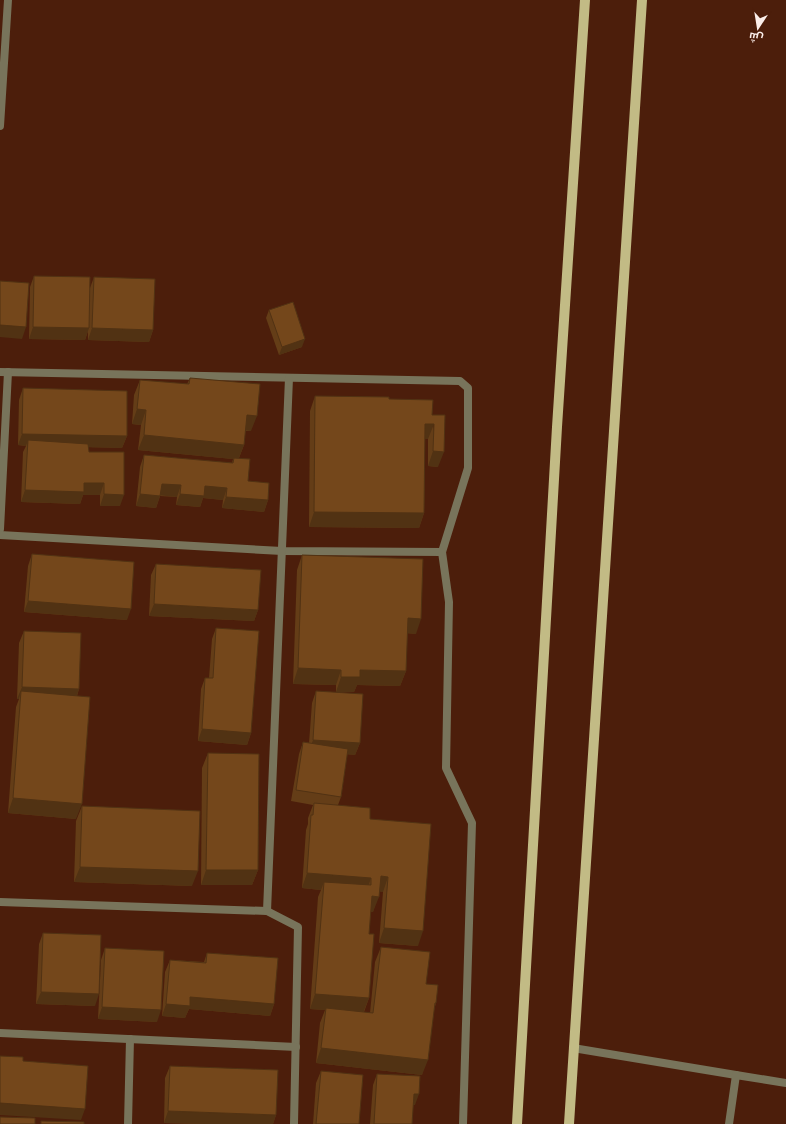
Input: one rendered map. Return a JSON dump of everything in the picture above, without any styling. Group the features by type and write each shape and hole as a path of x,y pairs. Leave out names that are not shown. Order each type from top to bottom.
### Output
{"main road":[{"path":"517,1124 557,427 585,0"},
{"path":"569,1124 585,855 631,184 642,0"}],"street":[{"path":"0,126 8,0"},
{"path":"0,529 4,372 460,382 468,388 468,468 442,552 449,602 446,768 472,823 463,1124"},
{"path":"267,911 289,378"},
{"path":"0,535 282,551 442,552"},
{"path":"0,902 267,911 298,927 294,1124"},
{"path":"0,1033 130,1040 296,1046"},
{"path":"128,1124 130,1040"},
{"path":"573,1048 786,1083"},
{"path":"729,1124 736,1075"}],"building":[{"path":"34,276 90,277 89,328 33,327"},
{"path":"94,277 155,279 153,330 92,328"},
{"path":"0,281 29,283 26,327 0,325"},
{"path":"293,302 305,339 282,347 269,310"},
{"path":"190,378 260,384 257,416 247,415 244,445 144,435 146,410 137,409 140,380 189,384"},
{"path":"23,388 127,391 127,436 22,434"},
{"path":"315,396 389,397 389,399 433,400 432,415 445,415 444,452 433,451 434,424 425,424 424,513 314,512"},
{"path":"28,440 88,444 89,452 124,452 124,495 104,494 104,483 84,483 84,492 25,490"},
{"path":"144,455 233,463 234,458 250,459 248,481 269,483 268,500 226,497 227,488 205,486 204,496 180,494 181,485 162,484 160,496 140,494"},
{"path":"32,554 134,562 131,609 28,601"},
{"path":"302,555 423,559 421,619 408,618 406,671 360,670 360,677 341,677 341,670 298,668"},
{"path":"156,564 261,570 258,610 154,604"},
{"path":"216,628 259,631 251,733 202,729 205,678 213,678"},
{"path":"24,631 81,633 79,689 22,687"},
{"path":"21,691 90,697 82,804 13,798"},
{"path":"316,691 363,694 360,743 313,740"},
{"path":"303,742 348,749 341,797 296,790"},
{"path":"208,753 259,754 258,870 206,870"},
{"path":"314,803 370,808 370,819 431,824 423,931 384,928 388,877 381,876 379,897 372,896 369,934 374,934 369,998 315,994 324,882 371,885 371,878 307,873 311,815 313,815"},
{"path":"82,806 200,811 198,871 80,867"},
{"path":"43,933 101,935 99,994 41,992"},
{"path":"381,947 430,952 426,984 438,985 428,1060 321,1048 326,1008 373,1013"},
{"path":"105,948 164,951 161,1010 102,1007"},
{"path":"207,953 278,958 274,1004 190,997 190,1006 166,1004 170,960 206,963"},
{"path":"0,1056 23,1057 23,1061 88,1066 85,1109 0,1103"},
{"path":"170,1066 278,1070 276,1115 168,1111"},
{"path":"321,1071 363,1075 359,1124 316,1124"},
{"path":"377,1074 420,1076 419,1094 414,1094 412,1124 374,1124"},
{"path":"0,1117 35,1118 35,1124 0,1124"},
{"path":"41,1121 84,1122 84,1124 41,1124"}]}
